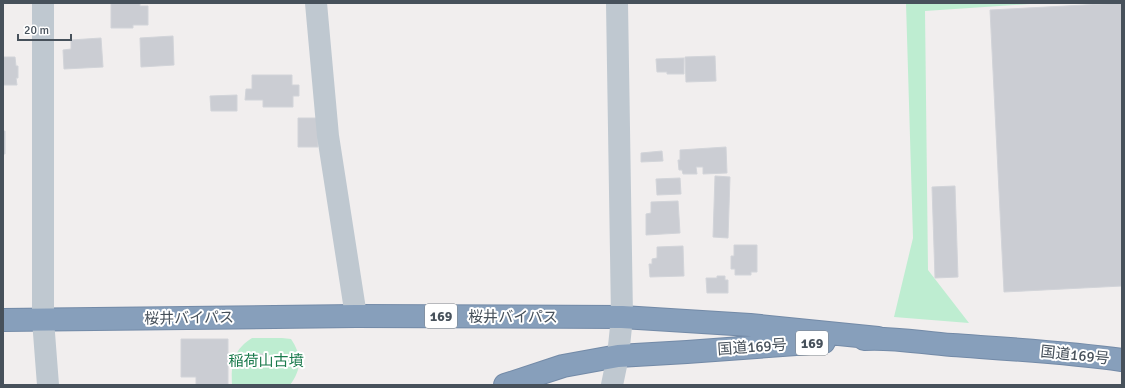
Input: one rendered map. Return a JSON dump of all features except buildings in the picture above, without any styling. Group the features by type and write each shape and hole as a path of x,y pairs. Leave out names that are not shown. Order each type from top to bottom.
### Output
{"highway":[{"name":"桜井バイパス","path":"3,320 356,316 622,317 750,325 878,338"},
{"name":"国道169号","path":"505,385 563,366 618,356 878,338 1088,355 1122,360"}],"street":[{"path":"43,3 43,320 48,385"},
{"path":"316,3 328,136 356,316"},
{"path":"612,385 618,356 622,317 617,3"}],"green space":[{"path":"906,3 1044,3 925,11 928,270 969,323 894,317 913,238"},
{"name":"稲荷山古墳","path":"252,338 291,339 299,356 299,362 297,373 290,385 232,385 234,358 241,347"}]}
